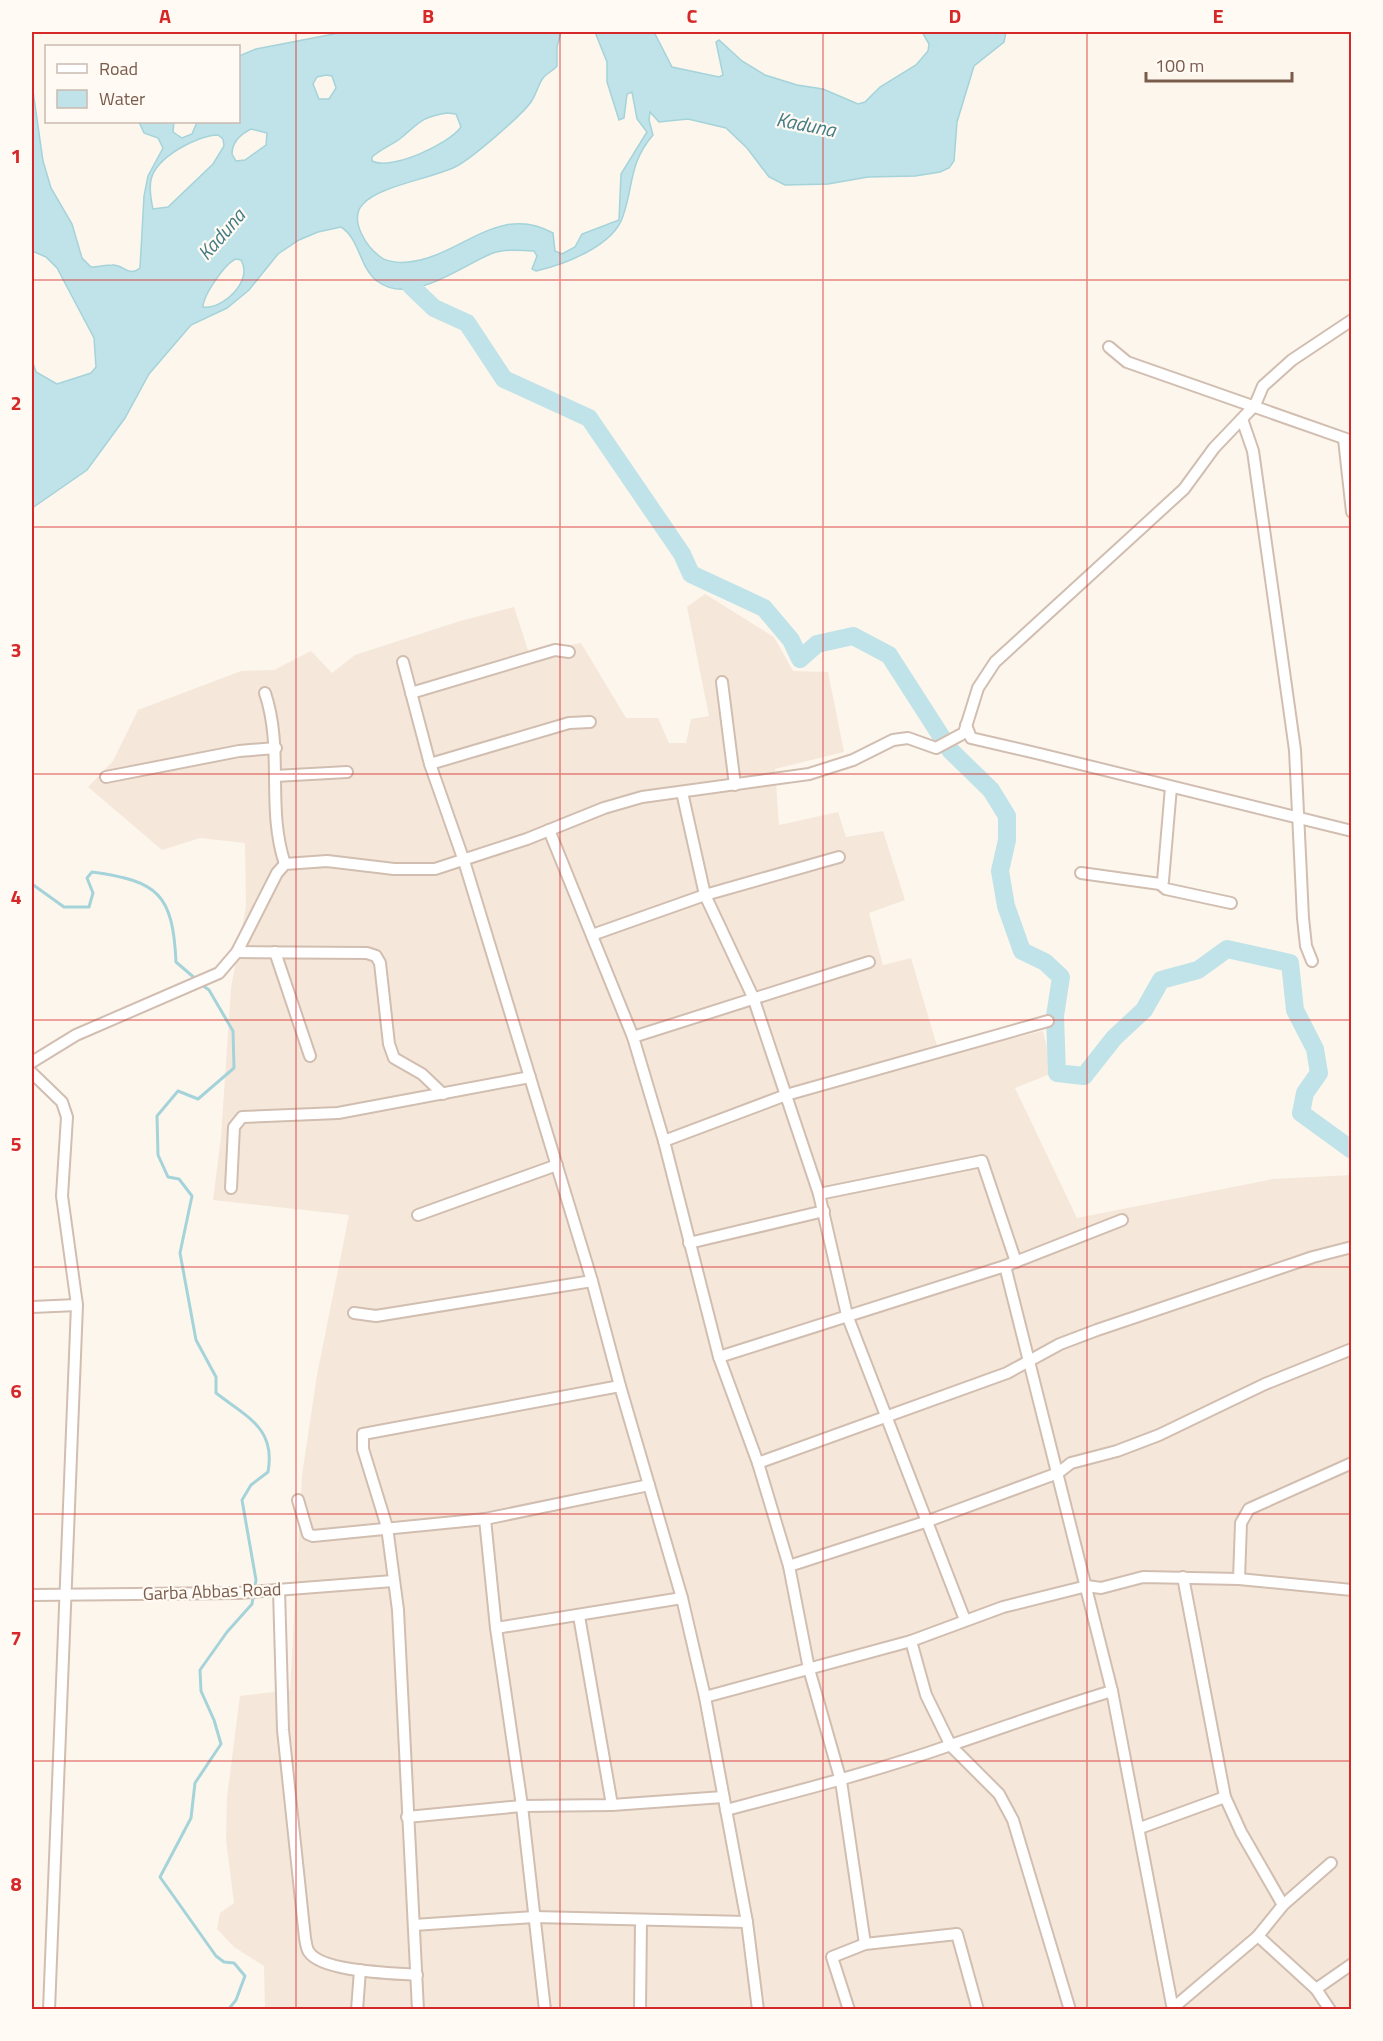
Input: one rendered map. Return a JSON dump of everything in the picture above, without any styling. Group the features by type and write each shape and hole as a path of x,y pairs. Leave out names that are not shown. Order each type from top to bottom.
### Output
{"street":[{"path":"32,1062 76,1035 219,973 237,952 277,873 285,864 327,861 394,869 435,869 464,861 620,803 809,774 853,760 892,740 908,738 936,748 965,729 978,688 995,662 1184,489 1214,448 1255,405 1263,386 1292,360 1352,320"},
{"path":"1109,347 1126,362 1255,405 1348,440 1352,512"},
{"path":"1242,419 1253,451 1295,750 1303,918 1306,946 1312,961"},
{"path":"411,693 555,650 569,652"},
{"path":"403,662 430,764 464,861 592,1281 682,1599 705,1698 747,1922 758,2010"},
{"path":"723,682 735,785"},
{"path":"265,693 273,717 276,748 276,831 285,864"},
{"path":"430,764 569,723 590,722"},
{"path":"965,729 971,738 982,742 1352,831"},
{"path":"106,777 239,751 276,748"},
{"path":"275,776 347,772"},
{"path":"1160,884 1163,881 1171,787"},
{"path":"682,792 705,895 753,997 819,1194 847,1315 965,1620"},
{"path":"549,830 633,1037 664,1141 719,1357 758,1463 789,1566 808,1669 841,1780 865,1944"},
{"path":"592,935 705,895 839,857"},
{"path":"1081,873 1160,884 1166,889 1231,903"},
{"path":"237,952 367,953 376,956 380,963 389,1044 394,1058 422,1074 443,1094"},
{"path":"275,952 310,1056"},
{"path":"633,1037 869,962"},
{"path":"664,1141 786,1095 1048,1021"},
{"path":"32,1073 62,1102 66,1117 62,1196 76,1305 49,2010"},
{"path":"231,1188 234,1127 242,1117 338,1113 530,1077"},
{"path":"819,1194 982,1161 1010,1264 1028,1361 1112,1691 1140,1827 1173,2009"},
{"path":"418,1215 557,1165"},
{"path":"689,1243 824,1211"},
{"path":"719,1357 1010,1264 1122,1220"},
{"path":"758,1463 1007,1373 1060,1344 1097,1330 1313,1257 1352,1247"},
{"path":"354,1313 376,1316 592,1281"},
{"path":"32,1307 76,1305"},
{"path":"789,1566 928,1521 1058,1473 1071,1463 1117,1451 1159,1435 1265,1384 1352,1349"},
{"path":"418,2010 398,1610 387,1527 363,1449 363,1434 620,1386"},
{"path":"1239,1579 1241,1523 1250,1509 1352,1464"},
{"path":"298,1500 304,1525 308,1534 313,1536 485,1519 649,1485"},
{"path":"485,1519 496,1628 522,1806 545,2010"},
{"path":"705,1698 911,1641 965,1620 1087,1586 1101,1588 1143,1577 1184,1577 1239,1579 1352,1590"},
{"path":"1184,1577 1225,1797 1241,1832 1283,1905"},
{"name":"Garba Abbas Road","path":"32,1595 266,1592 393,1581"},
{"path":"279,1590 283,1730 305,1938 309,1952 321,1961 360,1970 417,1975"},
{"path":"496,1628 682,1599"},
{"path":"579,1616 612,1805"},
{"path":"911,1641 926,1695 951,1746 999,1794 1013,1820 1070,2010"},
{"path":"726,1809 841,1780 951,1746 1036,1714 1112,1691"},
{"path":"407,1817 522,1806 612,1805 723,1797"},
{"path":"1140,1827 1225,1797"},
{"path":"1173,2009 1258,1936 1283,1905 1331,1863"},
{"path":"414,1925 534,1917 747,1922"},
{"path":"640,2010 641,1921"},
{"path":"849,2010 832,1957 865,1944 957,1934 978,2010"},
{"path":"1258,1936 1316,1989 1330,2010"},
{"path":"1316,1989 1352,1964"},
{"path":"357,2010 360,1970"}],"shaded area":[{"path":"705,594 774,637 793,671 828,672 844,752 775,769 779,825 838,812 846,837 883,831 905,900 869,913 883,965 911,958 940,1056 1043,1031 1053,1073 1015,1088 1077,1218 1273,1179 1351,1175 1351,2009 265,2009 264,1966 234,1947 217,1929 220,1913 234,1903 226,1840 227,1797 240,1696 290,1690 302,1475 317,1375 349,1215 213,1200 221,1137 231,988 246,906 245,843 200,838 162,850 88,787 113,761 138,710 241,671 274,670 311,651 332,673 355,655 460,621 514,607 529,653 581,643 626,718 658,718 669,743 686,743 691,719 709,716 687,607"}],"water":[{"name":"Kaduna","path":"344,32 561,32 557,47 557,66 543,78 533,99 525,109 495,137 455,167 381,192 363,204 359,211 358,225 365,241 382,258 408,262 445,251 497,227 515,224 533,225 553,233 555,251 562,254 575,247 582,234 619,220 621,174 647,132 637,119 632,92 627,94 624,118 619,120 607,82 607,62 595,32 654,32 672,67 719,77 723,75 716,42 719,40 742,61 765,75 797,85 823,89 858,104 865,102 880,87 916,65 928,51 929,44 922,32 1006,32 1004,42 974,66 957,122 954,161 949,168 940,172 915,176 868,177 828,184 785,185 769,177 747,148 726,128 688,119 659,122 650,112 649,120 653,135 645,145 636,164 618,227 599,245 560,264 536,271 532,269 537,256 534,251 502,251 420,287 390,288 371,275 352,239 341,227 318,232 299,240 278,254 249,290 227,308 191,325 149,374 125,418 87,470 32,508 32,360 36,372 57,384 91,373 96,367 94,338 57,268 46,257 32,251 32,84 43,161 51,188 72,224 82,258 91,267 116,265 132,272 140,268 144,196 148,176 163,148 158,138 144,133 139,123 174,123 173,132 182,138 192,134 197,123 240,123 240,56 256,49","holes":["332,76 336,88 329,99 319,99 313,84 317,77","456,114 461,127 445,141 405,159 381,163 372,161 375,154 398,140 421,121 431,116","251,129 267,133 266,145 245,160 236,161 232,154 234,145 238,138","218,135 223,139 224,146 213,164 168,207 153,209 151,180 160,164 178,149 209,136","236,259 241,260 244,268 240,285 234,293 219,304 203,307 211,288 231,262"]}],"waterway":[{"path":"411,286 434,308 467,323 504,379 589,418 682,554 691,574 764,608 791,640 800,659 817,644 853,636 889,655 950,750 991,790 1007,816 1007,840 1000,871 1006,906 1022,951 1045,962 1061,977 1055,1016 1057,1073 1084,1076 1114,1038 1144,1010 1161,980 1198,970 1227,949 1290,963 1295,1010 1315,1049 1319,1073 1305,1093 1301,1113 1352,1150"},
{"path":"32,884 64,907 89,907 93,893 87,878 92,872 133,880 147,887 158,895 166,906 171,921 176,962 197,980"},
{"path":"202,985 209,990 233,1031 234,1068 198,1099 178,1091 157,1116 158,1155 168,1177 179,1179 192,1196 180,1253 196,1340 216,1377 216,1393 257,1425 268,1444 269,1457 268,1472 251,1485 242,1500 256,1580 252,1604 227,1632 200,1670 201,1691 214,1720 221,1744 195,1783 191,1818 160,1877 216,1956 224,1962 234,1963 245,1976 236,2000 228,2010"}]}
